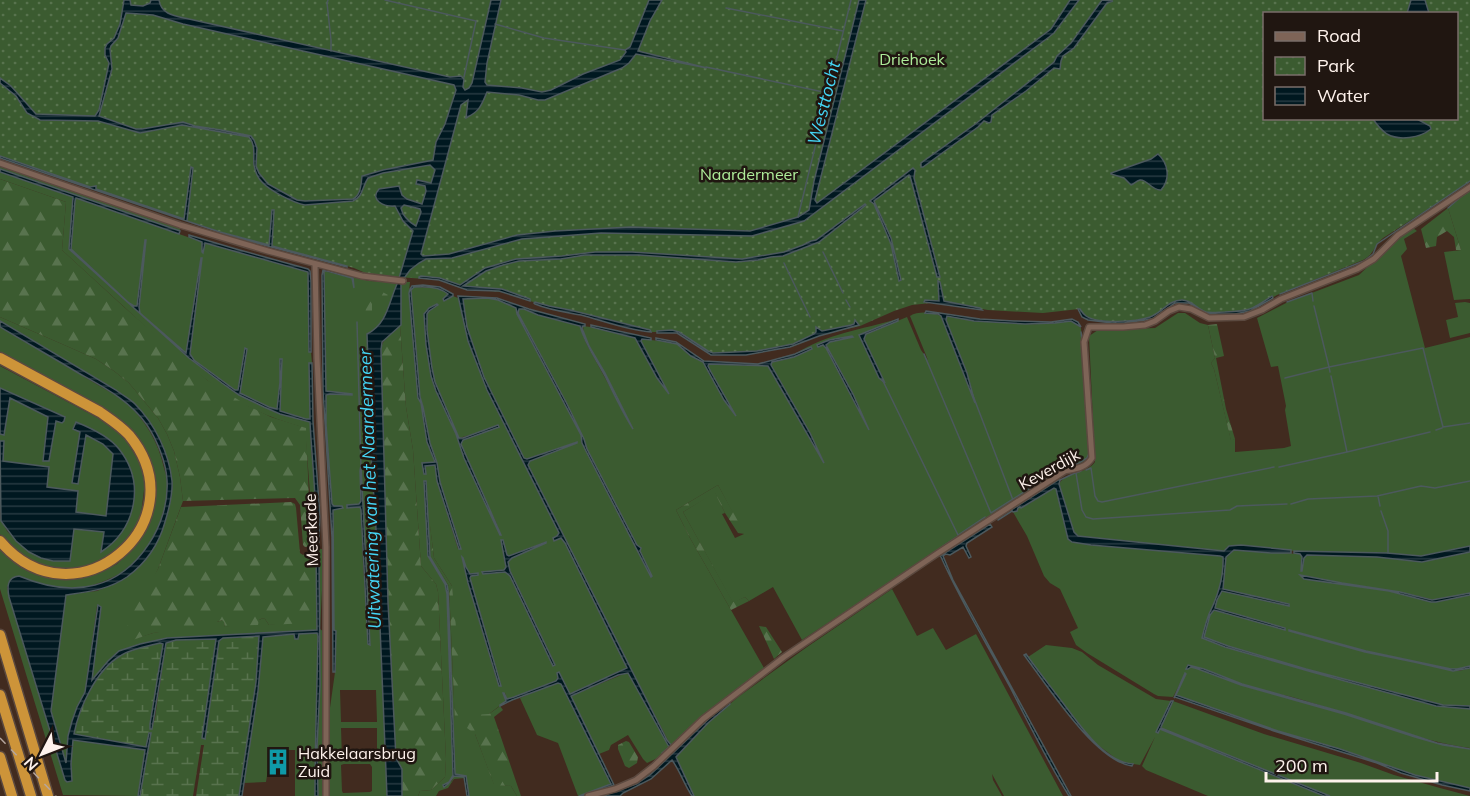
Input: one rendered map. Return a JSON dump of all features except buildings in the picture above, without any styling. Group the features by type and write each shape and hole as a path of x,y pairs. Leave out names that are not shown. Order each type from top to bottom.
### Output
{"highway":[{"path":"0,358 116,423 128,434 145,461 150,487 150,502 146,518 138,534 121,554 98,567 78,573 51,573 23,562 0,541"},
{"path":"0,635 48,796"},
{"path":"0,695 31,796"},
{"path":"0,757 12,796"}],"street":[{"path":"0,163 180,225 268,251 362,276 400,280"},
{"name":"Keverdijk","path":"588,796 615,789 636,780 703,719 784,657 1065,471 1090,463 1092,459 1084,342 1089,327 1145,325 1179,307 1216,319 1253,314 1281,299 1358,269 1368,263 1396,237 1470,187"},
{"name":"Meerkade","path":"315,264 316,358 326,547 326,796"}],"green space":[{"name":"Naardermeer","path":"0,0 1470,0 1470,182 1383,238 1363,260 1242,312 1205,313 1189,303 1177,302 1170,304 1149,319 1104,322 1085,317 1079,309 1043,313 988,310 940,302 912,305 860,326 819,335 794,346 757,353 712,354 675,332 652,332 555,309 503,292 463,289 439,280 370,275 354,268 221,232 0,157"},
{"path":"0,165 180,228 180,231 0,169"},
{"path":"0,172 73,197 69,249 189,358 222,383 239,395 264,407 310,422 317,510 316,542 318,545 311,546 305,428 249,407 222,391 196,371 62,250 66,202 0,179"},
{"path":"0,179 66,202 62,250 207,380 248,406 271,417 306,428 311,546 303,545 300,505 295,498 183,501 174,451 167,434 158,418 129,383 96,359 0,317"},
{"path":"1470,190 1470,299 1454,300 1444,252 1461,250 1448,208"},
{"path":"76,198 202,242 203,253 205,243 308,272 312,363 309,363 310,419 280,411 282,359 280,359 278,407 274,409 240,393 245,348 238,390 211,374 190,356 201,258 186,353 140,313 145,240 137,306 129,303 71,249"},
{"path":"1448,208 1461,250 1456,250 1454,237 1447,231 1437,237 1436,246 1426,248 1421,229"},
{"path":"1413,228 1417,231 1404,239 1407,249 1401,256 1425,348 1470,337 1470,546 1421,556 1294,551 1241,545 1227,547 1224,551 1078,536 1074,532 1059,484 1067,477 1087,469 1095,462 1089,336 1098,330 1155,328 1178,313 1185,313 1200,323 1208,325 1215,358 1211,363 1231,440 1235,439 1235,452 1291,446 1278,366 1271,367 1257,318 1288,302 1359,275 1399,237"},
{"path":"324,271 353,279 354,277 369,281 398,282 382,321 372,332 372,478 387,796 328,796 328,722 336,665 332,510 342,508 342,506 332,505 326,395 352,394 326,391","holes":["361,469 369,645 361,510 360,507 348,508 347,505 359,504 361,501","340,690 376,690 377,722 341,722","341,728 377,728 377,759 342,759","370,764 372,791 343,793 341,765"]},
{"path":"401,282 410,282 418,398 421,402 427,442 435,463 423,463 426,474 425,466 435,465 437,481 458,549 461,548 440,482 420,397 411,290 414,287 440,288 448,294 444,300 453,296 460,301 469,341 484,380 559,533 554,541 561,538 565,543 627,668 569,694 559,673 556,681 514,697 507,699 505,693 503,694 506,701 489,714 475,734 494,784 511,786 517,796 469,796 466,776 455,774 448,591 447,585 430,557 425,481 430,560 445,584 447,594 453,775 450,782 443,786 452,781 454,776 465,778 454,779 448,788 439,791 436,796 418,796 420,791 431,790 445,777 446,759 438,592 436,584 421,566 413,450 406,407 400,326","holes":["437,304 427,314 432,368 435,382 459,438 498,427 463,440 461,443 501,535 464,458 456,434 436,391 426,345 424,314","430,526 434,558 452,586 455,721 449,586 431,555","502,540 509,556 546,543 508,561 510,571 554,665 510,576 505,572 483,574 483,572 504,570 506,567","462,557 470,574 477,573 477,575 470,576 471,586 501,685 496,678"]},
{"path":"366,283 388,295 379,304 372,300 372,316 387,310 376,327 365,330"},
{"path":"487,298 516,308 517,314 581,435 582,443 652,575 587,449 584,439 566,402 518,313 519,309 580,326 586,343 629,422 589,346 583,326 635,338 665,388 640,341 642,339 677,344 691,356 703,362 732,410 709,364 768,366 819,455 810,433 771,365 772,362 794,357 812,349 811,347 795,354 807,347 832,337 898,319 859,335 884,382 864,339 866,334 907,317 921,350 928,360 910,316 921,313 933,314 941,316 973,396 967,373 946,320 947,316 1019,324 1071,321 1081,328 1089,458 1062,471 1014,501 802,640 773,587 749,601 745,597 733,603 683,512 715,492 725,513 722,514 735,538 744,534 718,485 676,510 764,668 698,720 671,746 528,465 529,461 577,442 524,458 484,377 467,327 462,299","holes":["853,336 826,345 853,394 864,421 826,348 823,345 817,346 829,340"]},
{"path":"1455,303 1470,303 1470,333 1450,338 1446,320 1458,317"},
{"path":"0,317 96,359 114,371 129,383 158,418 174,451 183,501 158,569 124,642 153,633 222,620 225,627 263,618 269,625 312,618 312,550 322,549 324,552 320,629 324,632 323,796 318,796 317,747 320,685 319,553 316,553 317,630 167,638 140,644 119,651 91,681 101,608 97,606 85,692 77,707 68,736 67,766 51,711 66,594 97,591 109,586 126,578 149,556 172,483 161,441 134,403 0,321"},
{"path":"1217,324 1224,356 1216,358 1226,409 1235,439 1231,441 1211,363 1215,358 1208,325"},
{"path":"400,326 406,407 413,450 421,566 436,584 438,592 446,759 445,777 431,790 420,791 418,796 402,796 402,769 396,759 387,585 381,350 385,339"},
{"path":"0,327 125,401 150,431 161,458 167,479 164,507 159,525 150,543 134,564 112,578 87,586 62,589 19,576 7,587 65,780 72,781 73,740 145,750 138,796 63,795 0,589 0,548 20,567 42,576 62,580 82,578 101,572 117,564 133,548 150,517 154,495 128,430 0,354"},
{"path":"0,366 98,418 114,429 126,440 140,463 144,490 137,526 120,549 93,565 76,569 57,569 30,561 2,538 0,518 16,541 70,561 73,529 104,532 102,551 118,538 126,526 119,449 99,433 76,422 73,428 80,431 78,483 86,434 114,454 106,516 76,512 78,491 47,487 49,467 2,461 4,441 0,441 0,434 4,434 10,398 49,417 43,461 49,461 56,420 65,417 0,388"},
{"path":"718,485 745,534 738,533 715,493 683,512 733,602 745,597 749,601 731,610 676,510"},
{"path":"1052,488 1056,489 1068,538 1072,542 1223,557 1220,587 1202,638 1225,647 1436,706 1470,709 1470,748 1414,735 1304,700 1272,693 1443,745 1470,749 1470,788 1415,775 1176,695 1185,674 1173,697 1158,696 1087,653 1076,645 1070,632 1078,628 1060,589 1044,576 1027,536 1013,512"},
{"path":"291,502 296,508 300,553 303,555 312,550 312,618 307,623 269,625 263,618 259,620 258,625 225,627 222,620 217,622 216,627 153,633 124,643 122,641 133,611 158,569 181,507"},
{"path":"430,525 434,558 452,586 464,710 455,723 449,586 431,556"},
{"path":"1234,550 1300,554 1302,571 1304,558 1307,555 1377,557 1422,562 1470,552 1470,593 1435,600 1400,592 1301,575 1304,579 1389,591 1431,602 1470,595 1470,666 1451,669 1366,651 1289,630 1365,652 1459,671 1470,668 1470,706 1443,705 1306,669 1204,637 1210,615 1214,610 1285,628 1215,608 1222,591 1288,606 1289,604 1223,590 1226,557"},
{"path":"892,589 917,636 933,628 946,650 976,634 1063,796 1004,796 992,774 1002,796 694,796 676,757 708,723 738,697"},
{"path":"759,626 766,627 782,652 774,659"},
{"path":"317,633 315,796 295,796 295,750 271,750 266,782 243,783 258,691 263,637 295,634 295,639 298,634"},
{"path":"260,636 256,682 239,796 196,796 204,745 201,745 193,796 140,796 151,733 149,733 147,747 74,735 84,702 96,680 111,662 134,650 163,643 150,724 152,729 166,643 176,640 216,639 202,738 205,739 219,641 222,638"},
{"path":"1046,645 1072,648 1082,652 1098,665 1156,699 1171,701 1157,733 1160,729 1168,732 1161,727 1173,701 1264,734 1470,796 1330,796 1169,732 1324,796 1208,796 1146,770 1142,766 1155,737 1140,765 1118,760 1095,743 1028,657"},
{"path":"626,673 630,674 669,747 664,755 647,763 628,735 611,745 609,750 599,754 571,696"},
{"path":"558,682 612,784 579,796 558,743 537,735 520,698"},
{"path":"500,706 503,710 494,717 521,796 517,796 511,786 494,785 475,734 467,728 474,715 489,714"},
{"path":"626,741 638,757 637,763 629,768 625,766 618,749 618,745"}],"water":[{"path":"124,0 130,0 131,5 143,6 151,0 159,0 166,12 179,17 450,77 461,76 464,79 465,90 472,83 491,0 501,0 485,82 487,85 542,92 620,60 625,50 630,47 649,0 662,0 650,21 638,51 707,68 636,54 622,68 545,100 487,92 480,108 466,118 468,100 461,105 421,254 423,256 449,254 517,235 555,231 631,227 750,231 798,217 809,210 814,181 859,0 866,0 815,200 817,203 1051,29 1070,0 1079,0 1054,33 804,221 752,236 601,233 522,239 452,258 426,259 410,270 405,277 399,278 413,231 403,221 395,206 379,202 376,193 379,189 399,186 402,195 407,199 422,204 426,191 425,186 416,184 417,180 431,183 435,170 430,165 383,173 368,178 361,194 353,201 305,205 282,196 261,180 254,167 253,147 249,137 182,125 140,133 98,121 40,120 27,113 16,96 0,83 0,78 11,86 36,114 95,116 99,110 109,63 105,55 105,48 114,38 120,24","holes":["126,13 153,15 183,24 454,85 456,90 445,124 436,142 433,160 362,176 359,192 353,199 297,200 268,184 259,173 256,166 257,148 251,136 183,122 136,129 99,116 112,69 110,49 118,38","404,205 420,209 416,226 403,214 401,208"]},
{"path":"1102,0 1113,1 1107,3 1074,48 1063,56 1060,69 1054,68 992,115 991,122 984,121 921,167 921,163 1054,62 1071,43"},
{"path":"1411,0 1425,0 1429,12 1407,12"},
{"path":"1374,120 1419,120 1430,126 1431,129 1403,138 1392,136 1379,127"},
{"path":"1158,154 1167,171 1166,181 1161,190 1155,189 1143,180 1131,185 1124,178 1111,174 1151,159"},
{"path":"0,156 90,187 96,186 96,189 184,219 191,167 193,168 187,221 269,245 272,210 274,210 272,246 347,267 237,238 0,158"},
{"path":"913,168 940,277 937,277 909,175 874,201 891,238 901,280 899,281 891,244 874,204 870,201"},
{"path":"0,169 180,231 179,234 76,198 71,249 129,303 137,306 146,240 140,313 186,353 202,258 190,354 194,360 235,390 238,390 245,348 247,349 240,393 277,409 280,359 282,359 280,411 310,419 309,363 312,363 313,421 320,516 319,542 316,542 310,422 280,414 239,395 189,358 69,249 73,197 0,172"},
{"path":"865,204 819,242 783,256 736,262 639,255 585,255 561,259 519,261 486,271 463,286 502,289 530,299 530,301 499,291 467,290 439,280 419,278 421,276 440,278 460,285 485,268 516,259 595,252 742,259 784,252 816,240"},
{"path":"189,235 308,269 311,281 311,352 309,352 308,272 205,243 203,253 202,242"},
{"path":"327,269 353,277 354,288 352,278 324,271 326,391 352,394 326,395 332,504 343,508 333,510 335,672 333,672 332,537 323,390 322,275 323,270"},
{"path":"938,281 944,301 982,310 924,302 925,300 939,301"},
{"path":"398,282 401,282 401,325 382,342 381,350 388,602 396,758 402,769 402,796 387,796 367,334 374,330 384,318"},
{"path":"412,286 440,287 453,294 444,301 443,299 448,294 436,288 414,287 411,290 420,397 440,482 461,549 459,549 437,481 435,465 425,466 426,474 424,474 422,463 435,462 427,442 421,403 418,398 409,293"},
{"path":"458,296 497,298 585,324 582,328 589,346 633,429 588,345 580,326 519,309 518,313 566,402 584,439 587,449 637,545 641,548 640,551 651,577 582,443 581,435 517,314 516,308 487,298 463,299 467,327 484,377 524,458 527,459 577,442 530,461 528,465 667,740 671,745 677,742 662,753 669,747 628,673 618,675 571,696 614,785 582,796 579,796 611,784 561,684 558,683 500,706 506,701 503,693 507,699 514,697 556,681 559,672 570,694 627,668 565,543 561,538 554,541 553,538 559,533 487,390 468,341"},
{"path":"1272,296 1273,298 1250,311 1235,314 1209,314 1203,311 1245,310"},
{"path":"1182,300 1189,301 1202,310 1189,303 1175,303 1152,319 1112,323 1088,320 1082,317 1078,309 1092,319 1117,321 1150,317 1169,304"},
{"path":"535,302 651,332 551,309 535,304"},
{"path":"437,304 427,314 432,368 435,382 459,438 498,425 499,427 463,440 461,444 501,535 464,458 431,376 424,314"},
{"path":"926,311 980,319 1014,321 1051,322 1072,319 1081,327 1071,321 1025,324 974,321 947,316 946,320 967,373 975,403 941,316 925,313"},
{"path":"898,319 898,321 866,334 864,339 885,383 879,378 859,335"},
{"path":"855,320 859,325 790,347 746,355 711,355 677,333 657,333 657,331 672,330 679,332 713,353 757,351 793,344 814,334 816,327 822,331 854,324"},
{"path":"0,321 116,390 135,404 149,421 160,440 168,460 172,481 170,502 162,530 151,552 140,566 127,577 112,585 66,595 51,711 66,763 68,736 72,721 85,692 98,605 101,607 92,680 119,651 167,638 317,630 316,553 319,553 318,796 315,796 317,633 299,634 298,639 295,639 294,634 263,637 258,691 242,796 239,796 256,682 259,636 223,638 219,641 205,739 202,738 216,639 176,640 166,643 152,729 150,729 150,724 163,644 134,650 111,662 90,690 74,734 146,747 149,733 151,733 140,796 138,796 145,750 73,740 72,781 65,780 9,597 10,580 19,576 56,587 76,588 95,585 111,579 137,559 157,530 167,497 167,480 163,459 154,437 132,408 104,388 0,327"},
{"path":"591,325 651,338 651,340 642,339 641,341 669,394 657,378 635,338 591,327"},
{"path":"852,336 826,345 853,394 869,430 826,348 823,345 818,347 817,345 829,340"},
{"path":"656,338 676,342 704,361 758,364 811,347 812,349 794,357 772,362 771,365 810,433 824,463 768,366 709,364 711,372 736,416 724,400 703,362 691,356 677,344 656,340"},
{"path":"0,388 65,417 62,423 56,421 49,461 43,461 48,417 10,398 4,435 0,434"},
{"path":"76,422 105,436 119,449 132,476 133,505 122,531 101,552 104,532 74,529 70,561 53,561 29,552 16,541 1,521 0,441 4,441 3,461 49,467 47,487 78,491 76,512 106,516 113,454 103,444 86,435 78,484 72,483 80,432 73,429"},
{"path":"361,465 370,645 368,644 361,510 360,507 347,508 347,505 359,504 361,501"},
{"path":"1060,480 1059,484 1074,532 1078,536 1224,551 1229,546 1241,545 1291,550 1291,553 1271,553 1234,550 1226,557 1223,589 1289,604 1289,606 1222,591 1215,608 1285,628 1285,630 1214,610 1210,615 1204,637 1306,669 1443,705 1470,706 1470,709 1436,706 1225,647 1202,638 1208,617 1220,587 1223,557 1072,542 1068,539 1054,488 1018,508 1017,511 1011,510"},
{"path":"424,481 426,481 430,557 447,585 448,591 455,774 466,776 469,796 467,796 464,777 454,776 448,784 444,787 443,785 449,782 453,775 447,594 445,584 428,556"},
{"path":"990,524 992,527 967,543 971,557 969,558 963,547 950,555 943,556 953,580 1071,796 1046,756 940,556"},
{"path":"501,540 509,556 546,542 508,562 510,571 555,665 553,666 510,576 505,572 483,574 482,572 504,570 506,567"},
{"path":"1470,546 1470,552 1422,562 1377,557 1307,555 1304,558 1302,571 1302,557 1294,553 1294,551 1387,553 1421,556"},
{"path":"462,557 470,574 478,573 470,578 501,686 499,686"},
{"path":"1300,575 1400,592 1432,600 1470,593 1470,595 1431,602 1389,591 1304,579"},
{"path":"1289,630 1366,651 1451,669 1470,666 1470,668 1453,671 1365,652"},
{"path":"1026,654 1093,741 1112,757 1103,751 1088,737 1024,655"},
{"path":"1188,665 1242,684 1346,713 1437,743 1470,749 1443,745 1241,685 1198,669 1191,667 1186,669"},
{"path":"1185,673 1176,695 1415,775 1470,788 1470,791 1401,773 1377,763 1174,698"},
{"path":"1173,701 1161,728 1330,796 1324,796 1160,729 1158,733 1156,732"},
{"path":"729,702 730,704 708,723 676,757 694,796 672,760 651,779 620,796 602,796 636,784 650,775"}],"waterway":[{"path":"328,0 331,51"},
{"path":"385,0 476,21 464,77"},
{"name":"Westtocht","path":"798,217 851,0"},
{"path":"726,8 843,31"},
{"path":"495,24 544,38 625,50"},
{"name":"Westtocht","path":"706,67 828,93"},
{"path":"1280,294 1364,261 1373,254 1377,244 1470,181"},
{"path":"1448,208 1470,191"},
{"path":"823,252 843,293"},
{"path":"784,263 810,317"},
{"path":"1287,302 1312,293 1313,301"},
{"path":"846,300 850,307"},
{"path":"1285,378 1329,367 1314,306"},
{"name":"Uitwatering van het Naardermeer","path":"357,322 361,468"},
{"path":"1081,332 1082,340"},
{"path":"1330,372 1329,367 1423,348 1443,427 1470,423"},
{"path":"924,354 991,513 1057,471 1079,463 1087,458 1089,453"},
{"path":"1083,366 1088,439"},
{"path":"1331,376 1347,452"},
{"path":"882,379 958,535 985,517"},
{"path":"972,393 1013,500"},
{"path":"1436,430 1442,428"},
{"path":"1279,467 1430,432"},
{"path":"1086,470 1091,468 1095,496 1098,501 1102,502 1274,467"},
{"path":"1081,471 1076,473 1082,510 1086,517 1093,519 1230,510 1237,506 1287,504"},
{"path":"1060,480 1075,473"},
{"path":"1291,504 1308,499 1377,496 1421,486 1435,488 1470,481"},
{"path":"1378,496 1380,506"},
{"path":"998,520 1012,511"},
{"path":"1381,511 1388,531 1388,553"},
{"path":"943,546 958,536"}],"railway":[{"path":"0,738 56,796"}],"place":[{"name":"Hakkelaarsbrug Zuid","path":"278,762"}],"park label":[{"name":"Driehoek","path":"912,59"}]}
